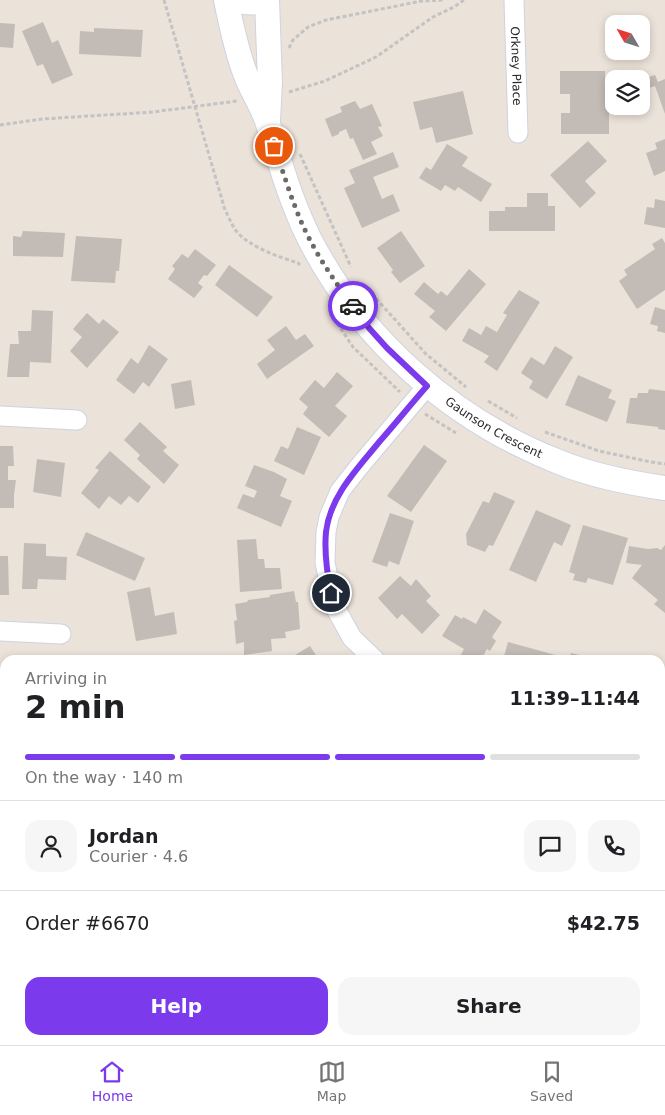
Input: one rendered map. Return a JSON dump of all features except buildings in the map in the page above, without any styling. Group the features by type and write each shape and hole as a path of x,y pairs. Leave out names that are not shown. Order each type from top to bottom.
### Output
{"street":[{"name":"Gaunson Crescent","path":"226,0 234,40 245,74 268,122 274,146 298,216 337,285 369,328 427,386 468,416 513,442 582,470 630,483 665,488"},
{"path":"237,0 252,3 265,0"},
{"name":"Gaunson Crescent","path":"265,0 270,82 268,122"},
{"name":"Orkney Place","path":"514,0 518,133"},
{"path":"370,655 352,638 336,608 331,593 325,562 326,532 329,517 340,491 427,386"},
{"path":"0,416 77,420"},
{"path":"0,631 61,634"}],"path":[{"path":"164,0 225,210 236,231"},
{"path":"285,54 293,40 303,31 326,20 422,0 445,0"},
{"path":"288,92 325,81 376,57 433,17 464,0"},
{"path":"0,125 42,119 153,112 240,100"},
{"path":"299,153 354,274"},
{"path":"360,281 426,354 468,388"},
{"path":"483,399 522,421"},
{"path":"538,430 599,451 665,464"}],"way so far":[{"path":"274,146 298,216 337,285 353,306"}],"route":[{"path":"331,593 325,562 326,532 329,517 340,491 427,386 387,348 353,306"}]}
